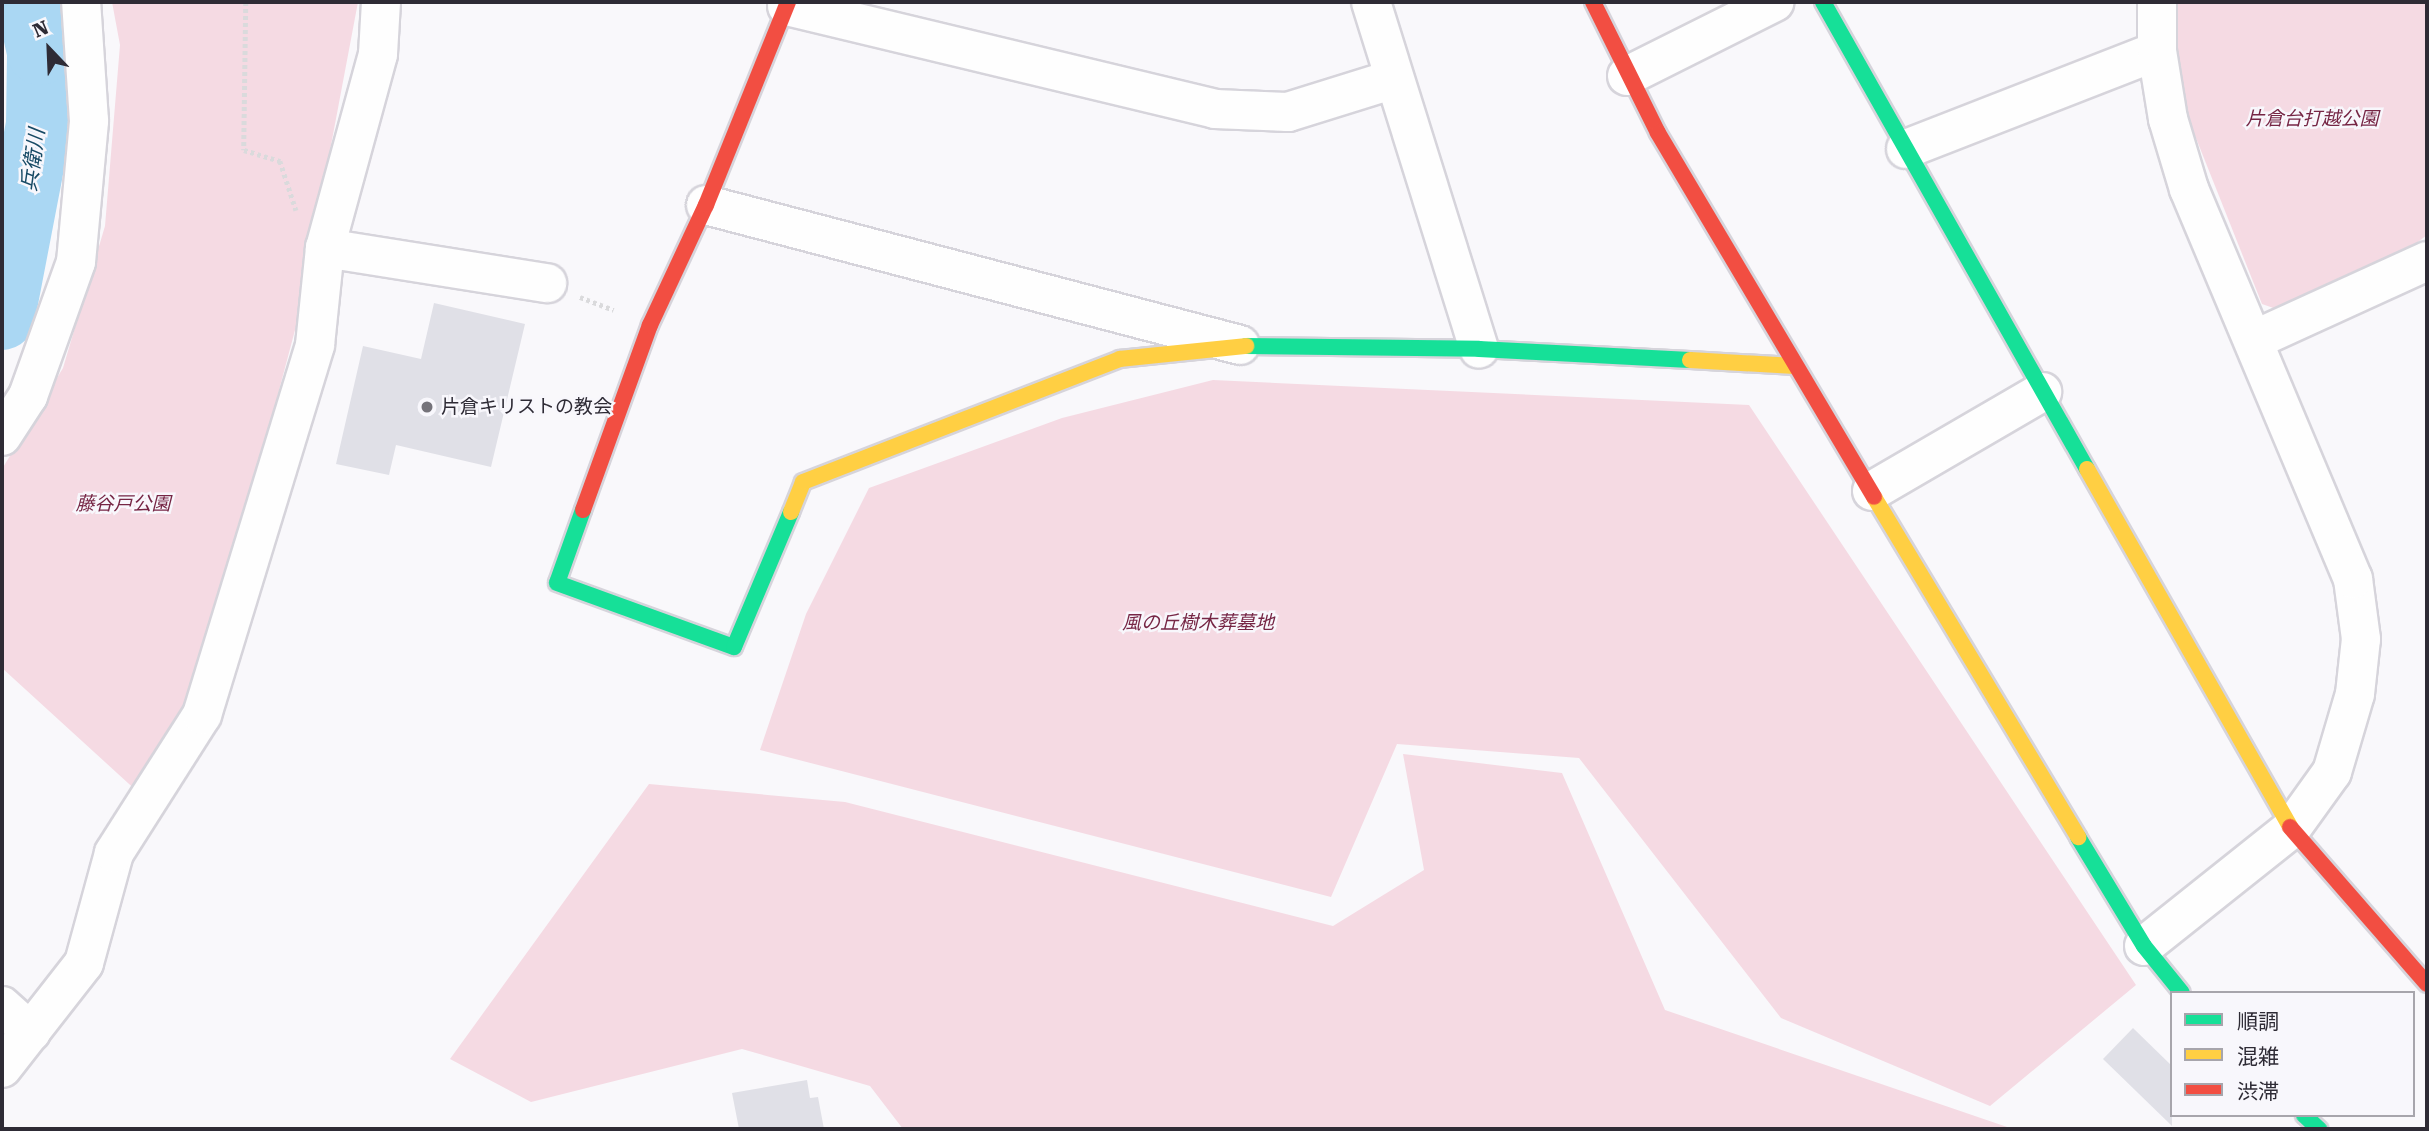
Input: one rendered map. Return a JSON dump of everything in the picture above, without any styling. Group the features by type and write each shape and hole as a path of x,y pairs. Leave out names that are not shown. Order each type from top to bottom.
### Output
{"street":[{"path":"2,436 29,396 76,262 89,121 81,2"},
{"path":"2,1068 84,963 114,853 202,715 315,345 325,248 378,54 380,2"},
{"path":"1371,2 1479,349"},
{"path":"1593,2 1628,76 1795,366 2144,946 2180,991"},
{"path":"1628,76 1775,2"},
{"path":"1823,2 2291,829 2427,984"},
{"path":"2144,946 2291,829 2332,772 2355,694 2361,639 2353,579 2189,188 2168,119 2157,51 2157,2"},
{"path":"1394,79 1288,113 1215,109 787,4 706,205 650,325 557,583 734,647 803,482 1120,359 1242,346 1479,349 1795,366"},
{"path":"1906,149 2157,51"},
{"path":"706,205 1242,346"},
{"path":"325,248 547,283"},
{"path":"2254,340 2427,261"},
{"path":"1872,491 2042,392"},
{"path":"2,1006 31,1032"},
{"path":"2306,1117 2319,1129"}],"path":[{"path":"246,2 244,150 280,161"},
{"path":"547,283 650,325"}],"green space":[{"name":"藤谷戸公園","path":"112,2 358,2 299,315 248,507 184,727 140,794 2,668 2,469 63,368 105,226 120,45"},
{"name":"片倉台打越公園","path":"2175,2 2427,2 2427,235 2402,254 2279,310 2262,304 2186,113 2175,40"},
{"name":"風の丘樹木葬墓地","path":"1213,380 1749,405 2136,985 1990,1106 1781,1018 1579,758 1397,744 1331,897 760,750 806,614 869,488 1062,418"},
{"path":"1403,754 1562,773 1665,1010 2013,1129 903,1129 870,1086 742,1049 531,1102 450,1059 649,784 845,802 1333,926 1424,870"}],"building":[{"name":"片倉キリストの教会","path":"434,303 525,324 491,467 396,445 389,475 336,464 363,346 421,359"},
{"path":"2133,1028 2170,1064 2172,1126 2103,1059"},
{"path":"807,1080 810,1098 818,1097 824,1129 739,1129 732,1093"}],"waterway":[{"name":"兵衛川","path":"2,317 39,125 40,52 29,2"}],"traffic: fast":[{"path":"1823,2 2087,469"},
{"path":"1246,346 1479,349 1690,360"},
{"path":"583,510 557,583 734,647 791,512"},
{"path":"2078,837 2144,946 2180,991"},
{"path":"2306,1117 2319,1129"}],"traffic: slow":[{"path":"791,512 803,482 1120,359 1246,346"},
{"path":"1690,360 1795,366"},
{"path":"2087,469 2290,827"},
{"path":"1874,497 2078,837"}],"traffic: jam":[{"path":"583,510 650,325 706,205 788,2"},
{"path":"1593,2 1658,133 1874,497"},
{"path":"2290,827 2427,984"}],"place":[{"name":"片倉キリストの教会","path":"427,407"}]}
